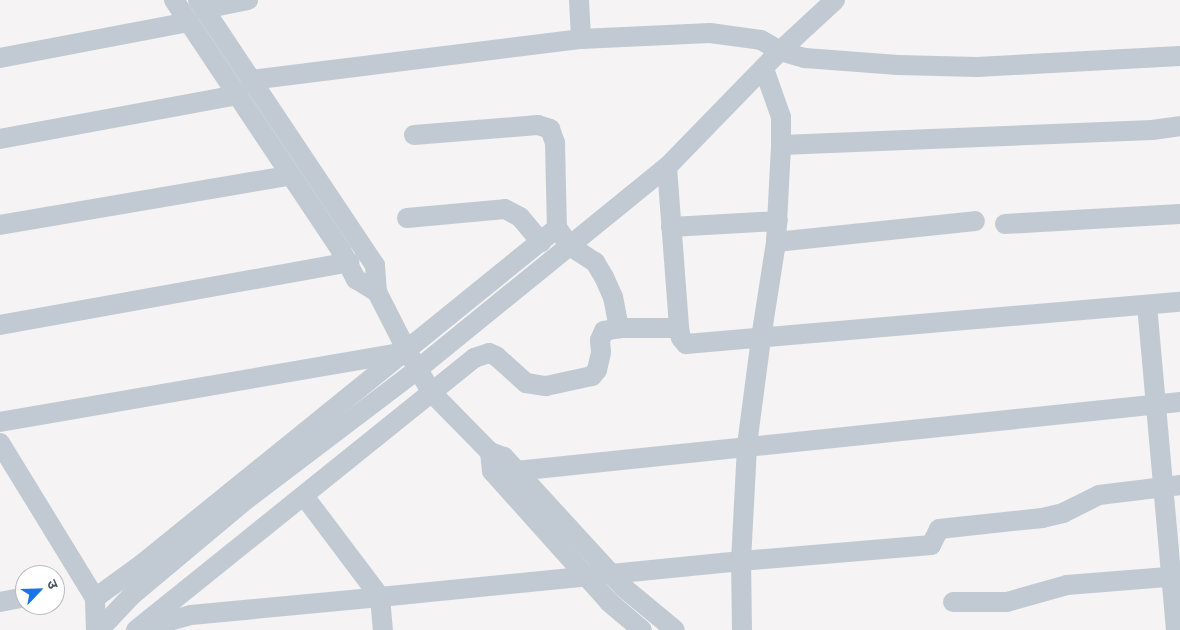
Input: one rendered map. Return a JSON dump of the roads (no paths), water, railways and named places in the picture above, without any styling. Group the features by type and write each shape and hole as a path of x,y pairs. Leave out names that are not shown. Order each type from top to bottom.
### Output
{"street":[{"path":"174,0 349,262 356,279 377,292"},
{"path":"248,0 201,4 375,265 377,292 407,351 432,393 490,452 504,457 613,575 675,630"},
{"path":"579,0 581,39"},
{"path":"98,630 132,595 247,499 418,369 667,167 780,51 835,0"},
{"path":"0,58 189,22"},
{"path":"251,80 581,39 710,33 760,40 780,51 805,58 898,65 977,67 1180,56"},
{"path":"742,630 741,561 747,446 760,338 776,242 781,145 780,117 764,69"},
{"path":"0,139 238,95"},
{"path":"414,135 538,125 550,129 555,143 557,228 570,246 595,262 613,297 618,328"},
{"path":"781,145 1152,130 1180,126"},
{"path":"667,167 679,328 681,338 686,344 1180,302"},
{"path":"0,224 291,175"},
{"path":"407,218 505,209 520,217 541,242"},
{"path":"1005,224 1180,214"},
{"path":"671,227 778,220"},
{"path":"776,242 975,220"},
{"path":"96,598 126,577 557,228"},
{"path":"0,325 349,262"},
{"path":"1146,305 1156,404 1172,486 1176,630"},
{"path":"137,630 474,358 490,353 496,356 526,383 535,386 546,386 592,376 597,370 601,352 600,340 604,331 618,328 679,328"},
{"path":"0,422 407,351"},
{"path":"516,471 1180,402"},
{"path":"0,443 96,598 98,630"},
{"path":"490,452 492,471 609,602 642,630"},
{"path":"137,630 191,615 741,561 931,545 940,528 1042,518 1063,513 1099,495 1172,486"},
{"path":"304,496 380,597 383,630"},
{"path":"953,602 1007,602 1067,585 1176,577"},
{"path":"0,602 15,599"}]}
